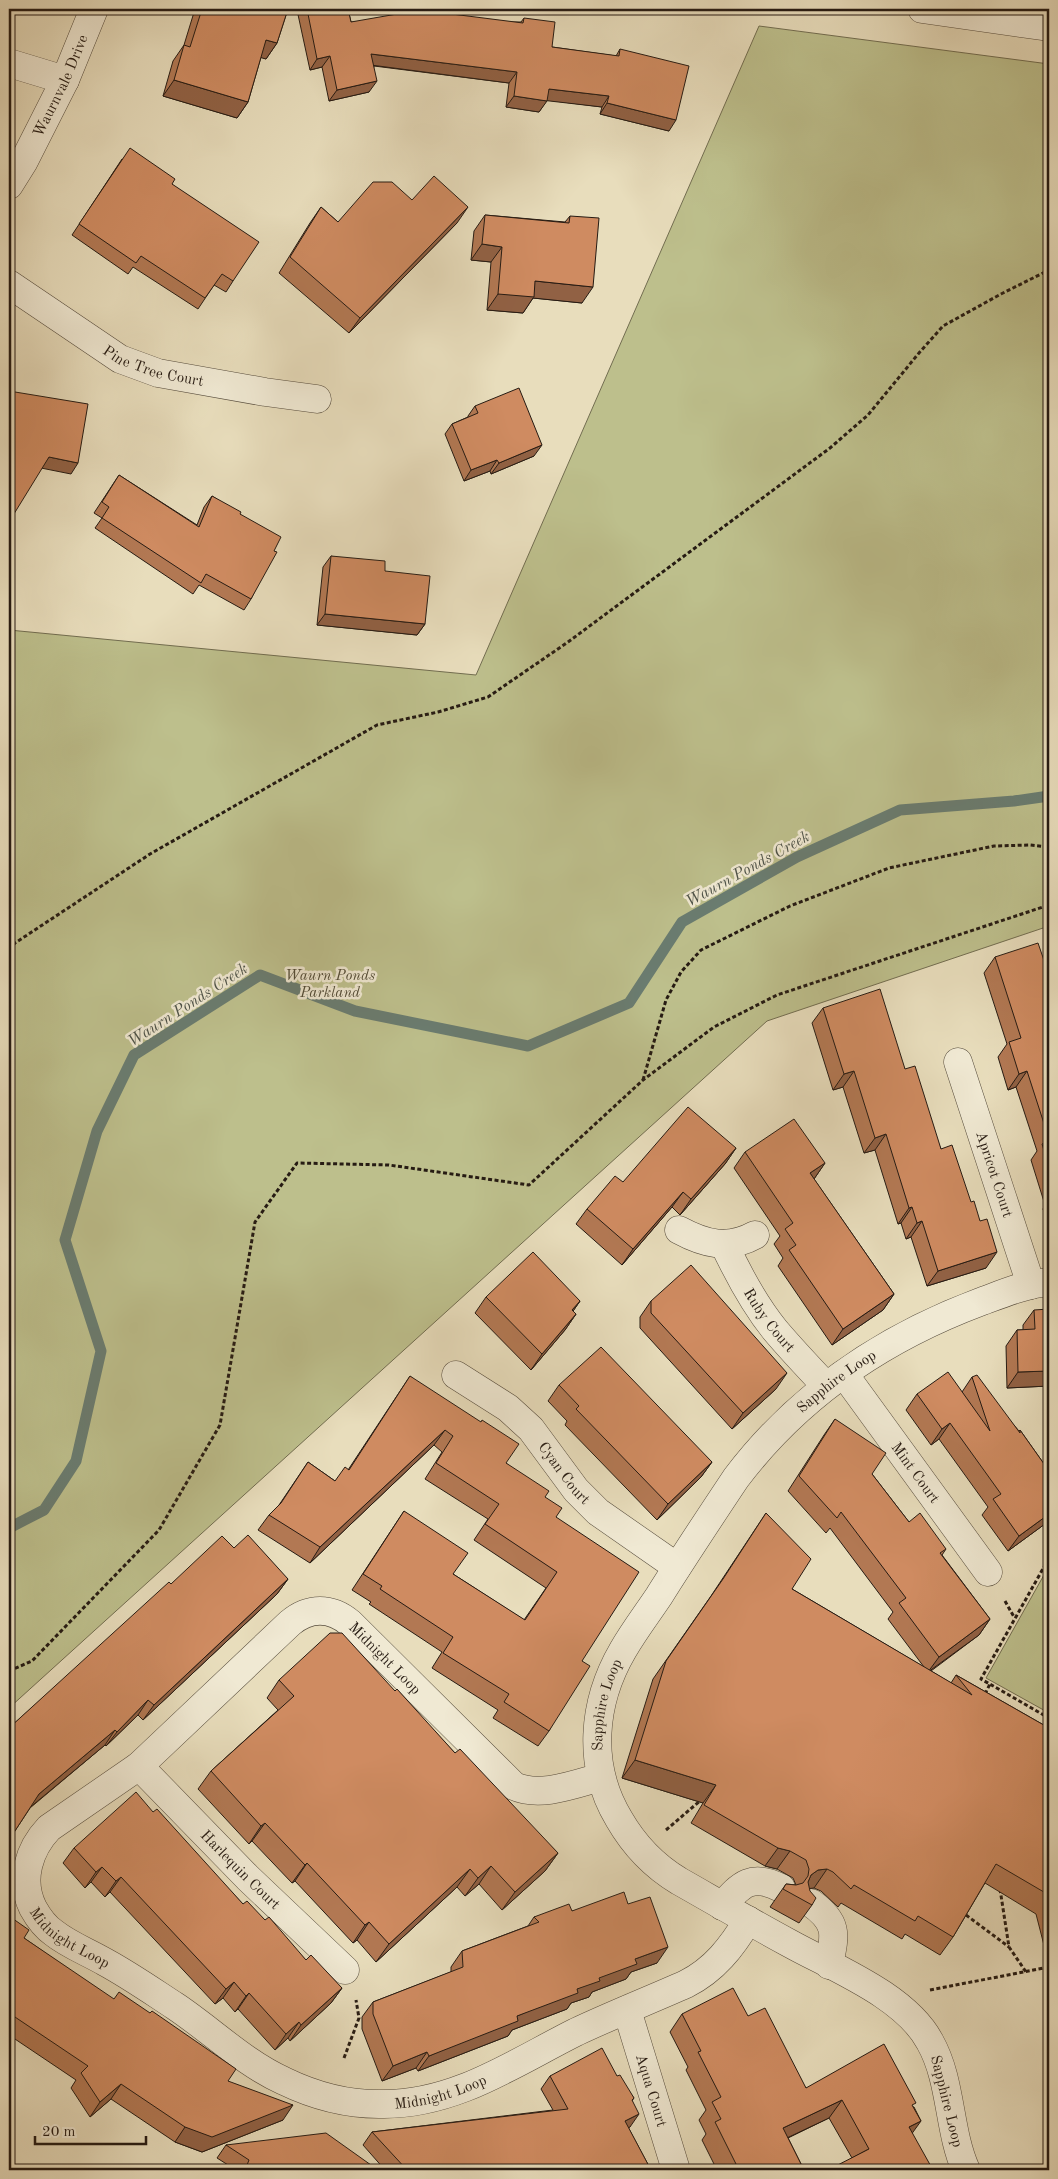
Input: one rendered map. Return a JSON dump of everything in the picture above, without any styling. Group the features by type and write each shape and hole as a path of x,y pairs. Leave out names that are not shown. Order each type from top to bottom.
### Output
{"street":[{"name":"Waurnvale Drive","path":"9,185 24,161 65,80 94,9"},
{"path":"922,9 1012,15 1049,28"},
{"path":"9,63 65,80"},
{"name":"Pine Tree Court","path":"9,284 120,359 158,373 317,399"},
{"name":"Apricot Court","path":"958,1062 1040,1283"},
{"path":"679,1230 698,1239 724,1244 733,1244 755,1236"},
{"name":"Ruby Court","path":"724,1244 739,1276 766,1317 835,1380"},
{"name":"Sapphire Loop","path":"966,2170 956,2139 935,2051 917,2021 890,1999 722,1906 671,1876 648,1858 615,1814 601,1777 596,1736 598,1717 605,1690 623,1649 754,1454 782,1424 835,1380 886,1346 940,1317 1040,1283"},
{"name":"Cyan Court","path":"456,1375 508,1408 531,1429 576,1490 598,1512 677,1567"},
{"name":"Mint Court","path":"835,1380 988,1572"},
{"name":"Midnight Loop","path":"601,1777 546,1790 528,1791 514,1786 350,1623 331,1612 319,1610 297,1618 139,1766 49,1828 39,1839 31,1854 26,1883 32,1906 46,1927 155,1993 258,2067 281,2080 308,2091 353,2102 383,2104 434,2099 479,2082 582,2029 686,1984 702,1975 726,1953 748,1920"},
{"name":"Harlequin Court","path":"139,1766 248,1878 345,1970"},
{"path":"722,1906 741,1885 750,1882 765,1881 781,1888"},
{"path":"811,1904 823,1912 833,1926 834,1942 829,1965"},
{"name":"Aqua Court","path":"627,2010 676,2170"}],"path":[{"path":"9,950 15,943 150,854 377,725 438,712 488,697 568,642 830,448 868,415 943,326 1000,294 1049,270"},
{"path":"643,1080 666,1000 681,972 701,950 790,906 889,868 994,846 1030,845 1049,847"},
{"path":"9,1671 32,1661 160,1530 220,1425 254,1222 297,1163 389,1165 529,1185 643,1080 714,1027 777,994 1049,905"},
{"path":"1049,1558 981,1679 1049,1718"},
{"path":"977,1695 986,1694 990,1684"},
{"path":"648,1858 668,1828 700,1802 705,1793"},
{"path":"1000,1886 1009,1947"},
{"path":"966,1914 1009,1947 1026,1972"},
{"path":"890,1999 960,1983 1049,1967"},
{"path":"344,2058 359,2018 352,1985 344,1973 345,1970"}],"green space":[{"name":"Waurn Ponds Parkland","path":"759,26 1049,64 1049,926 767,1021 9,1708 9,630 476,675"},
{"path":"1049,1566 1049,1713 986,1678"}],"building":[{"path":"202,9 288,9 277,43 266,40 248,102 174,80 184,45 190,47"},
{"path":"307,9 348,9 351,22 420,10 523,23 524,18 555,22 552,47 619,56 620,49 689,66 676,120 607,103 609,96 549,89 547,101 514,96 517,72 371,54 377,81 337,90 330,56 317,59"},
{"path":"130,148 175,179 172,184 259,242 233,281 222,274 205,298 141,256 136,263 79,224"},
{"path":"434,176 468,207 360,318 290,257 321,207 338,222 373,182 392,182 412,200"},
{"path":"485,215 569,223 570,216 599,218 593,287 535,281 534,297 498,294 502,247 482,244"},
{"path":"519,388 542,445 499,463 497,460 471,470 452,424 478,413 475,406"},
{"path":"9,391 88,404 78,463 49,457 9,522"},
{"path":"119,475 199,527 212,496 281,537 274,551 277,552 251,599 206,574 201,583 102,518 109,507 102,502"},
{"path":"331,556 385,561 385,571 430,576 425,624 325,614"},
{"path":"1038,943 1049,975 1049,1139 1027,1071 1019,1074 1009,1042 1021,1038 995,957"},
{"path":"880,989 905,1069 915,1066 941,1149 952,1145 971,1202 974,1201 980,1221 987,1219 997,1252 938,1271 922,1221 917,1223 912,1207 909,1208 886,1134 875,1138 854,1071 844,1074 823,1008"},
{"path":"688,1107 736,1148 691,1199 683,1192 633,1249 587,1209 615,1176 623,1182"},
{"path":"794,1119 825,1163 810,1173 894,1294 843,1329 789,1250 796,1245 785,1229 793,1223 745,1152"},
{"path":"1049,1141 1049,1167 1042,1144"},
{"path":"533,1252 580,1301 572,1310 576,1314 542,1354 486,1297"},
{"path":"691,1265 787,1373 743,1413 651,1313 651,1301"},
{"path":"1049,1309 1049,1371 1018,1372 1017,1330 1035,1329 1034,1310"},
{"path":"601,1347 712,1462 668,1504 576,1409 579,1406 559,1385"},
{"path":"948,1372 990,1431 972,1377 977,1375 1049,1471 1049,1514 1019,1536 993,1499 1001,1494 950,1423 942,1429 917,1394"},
{"path":"410,1376 519,1444 506,1463 549,1491 545,1497 562,1508 556,1517 639,1572 582,1661 590,1666 549,1731 504,1702 509,1694 443,1653 453,1637 380,1589 382,1586 363,1574 404,1511 468,1553 453,1574 525,1620 557,1572 485,1524 499,1504 436,1463 453,1436 445,1430 320,1547 269,1515 281,1503 308,1462 335,1481 345,1467 349,1470"},
{"path":"835,1419 886,1453 872,1474 909,1522 920,1513 946,1549 940,1553 990,1619 939,1657 899,1603 906,1598 841,1512 837,1518 799,1476"},
{"path":"766,1513 811,1559 792,1589 972,1695 956,1675 1049,1728 1049,1895 996,1864 953,1937 918,1916 915,1921 854,1885 851,1889 833,1872 827,1869 818,1870 811,1875 808,1882 810,1891 816,1898 812,1905 783,1889 786,1884 796,1885 803,1883 808,1876 809,1869 806,1860 790,1851 778,1848 704,1805 716,1785 635,1760 666,1661"},
{"path":"248,1535 288,1579 154,1705 148,1700 117,1732 115,1730 39,1794 11,1837 9,1837 9,1728 169,1582 171,1584 222,1536 234,1548"},
{"path":"330,1633 342,1633 395,1691 397,1689 455,1753 460,1749 558,1853 515,1892 491,1866 478,1878 470,1869 389,1944 369,1922 365,1925 307,1863 305,1865 265,1823 261,1826 211,1771 294,1696 279,1680"},
{"path":"136,1792 153,1812 157,1809 243,1904 247,1901 265,1920 269,1917 306,1960 311,1955 342,1988 301,2025 299,2022 286,2034 249,1993 246,1996 234,1982 226,1989 121,1877 116,1881 102,1867 96,1872 74,1848"},
{"path":"624,1892 628,1904 650,1897 668,1947 635,1959 637,1964 599,1978 600,1981 577,1989 578,1993 517,2016 518,2021 429,2056 427,2052 393,2066 373,2014 373,2002 463,1967 462,1951 539,1922 534,1917 569,1904 572,1911"},
{"path":"9,1916 29,1930 24,1938 114,1999 119,1992 150,2013 152,2011 236,2069 228,2081 293,2105 212,2137 185,2127 121,2084 100,2102 81,2073 88,2066 9,2013"},
{"path":"733,1988 748,2016 765,2008 806,2088 884,2044 916,2103 912,2105 921,2121 909,2127 933,2170 828,2170 869,2149 842,2100 783,2128 804,2170 739,2170 715,2122 721,2119 712,2102 721,2097 698,2052 701,2051 682,2014"},
{"path":"602,2048 617,2076 620,2075 634,2098 632,2100 639,2114 625,2121 651,2170 407,2170 372,2132 568,2109 550,2076"},
{"path":"326,2133 378,2170 245,2170 249,2160 226,2145"},
{"path":"10,2161 18,2170 9,2170"}],"waterway":[{"name":"Waurn Ponds Creek","path":"9,1528 44,1510 76,1461 101,1351 65,1240 97,1131 134,1055 260,975 355,1011 528,1046 629,1003 682,922 797,857 900,810 1014,801 1049,796"}]}
